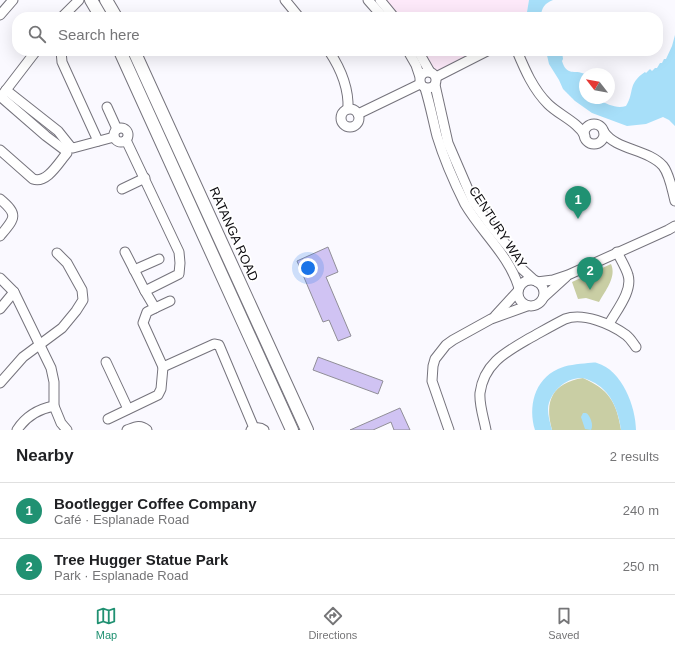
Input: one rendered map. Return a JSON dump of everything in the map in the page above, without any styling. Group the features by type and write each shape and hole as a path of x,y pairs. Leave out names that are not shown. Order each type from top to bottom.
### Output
{"main road":[{"path":"91,0 98,12"},
{"path":"106,0 113,12"},
{"path":"122,56 292,430"},
{"name":"RATANGA ROAD","path":"136,56 307,430"}],"street":[{"path":"0,15 13,0"},
{"path":"67,12 79,0"},
{"path":"285,0 295,12"},
{"path":"368,0 379,12"},
{"path":"380,0 390,12"},
{"path":"2,95 32,56"},
{"path":"61,56 62,62 98,141"},
{"path":"332,56 339,67 346,84 348,109"},
{"name":"CENTURY WAY","path":"411,56 416,65 422,83 440,146 460,193 475,219 514,273 519,290"},
{"name":"CENTURY WAY","path":"421,56 434,78 436,95 448,143 474,201 522,268 536,281"},
{"path":"422,83 431,88 434,78 478,56"},
{"path":"519,56 528,77 542,98 556,112 581,130 586,140 591,143 610,140"},
{"path":"422,83 424,73 434,78"},
{"path":"358,114 422,83"},
{"path":"2,95 44,119 54,127 63,136 69,149"},
{"path":"2,95 46,136 69,149"},
{"path":"108,107 116,133"},
{"path":"348,109 354,110 358,114 359,120 356,125 350,127 345,126 341,122 343,112 348,109"},
{"path":"36,127 44,119"},
{"path":"572,123 589,126 596,125 601,127 610,140 655,159 663,166 667,174 675,201"},
{"path":"585,136 585,130 589,126"},
{"path":"0,150 33,179 39,180 47,176 69,149 98,141 116,133 123,128 127,131 128,137 126,140 179,252 179,274 145,291"},
{"path":"599,142 603,138 604,132"},
{"path":"122,189 145,178"},
{"path":"0,199 11,208 13,217 10,224 0,236"},
{"path":"491,319 519,290 524,282 553,280 568,275 675,226"},
{"path":"125,252 155,308"},
{"path":"0,384 23,357 62,328 83,300 82,290 67,263 57,253"},
{"path":"609,324 625,294 629,281 628,276 615,253"},
{"path":"134,270 159,259"},
{"path":"449,430 432,381 435,359 446,345 491,319 528,306 537,305 568,275"},
{"path":"0,278 14,292 51,368 53,375 54,406 61,423 67,430"},
{"path":"536,281 544,289 544,297"},
{"path":"519,290 519,298 528,306"},
{"path":"0,309 14,292"},
{"path":"108,419 158,395 161,389 163,367 143,323 147,312 170,301"},
{"path":"486,430 480,394 487,371 505,352 565,318 571,316 581,317 609,324 627,336 636,347"},
{"path":"163,367 214,344 219,346 253,429 259,427 264,430"},
{"path":"106,362 128,409"},
{"path":"17,430 30,415 47,407 54,406"},
{"path":"445,416 456,430"},
{"path":"127,430 137,426 143,427 147,430"}],"shaded area":[{"path":"384,0 529,0 527,12 394,12"},
{"path":"426,56 477,56 436,77"}],"green space":[{"path":"611,264 611,279 599,302 586,298 578,299 572,282"},
{"path":"583,378 599,387 610,398 617,411 621,430 552,430 549,410 553,395 557,389 564,384 572,380"}],"water":[{"path":"529,0 553,0 544,6 542,12 527,12"},
{"path":"675,35 675,126 663,117 646,124 627,126 592,113 579,104 609,104 622,107 626,106 629,101 633,84 639,76 645,72 646,73 650,69 652,71 657,68 664,59 666,59"},
{"path":"547,56 563,56 562,61 564,66 571,72 579,73 579,104 563,89 549,64"},
{"path":"588,363 596,363 606,367 614,373 620,381 626,390 630,401 636,430 621,430 615,408 607,393 595,383 581,378 564,384 551,397 548,409 552,430 535,430 532,412 533,403 538,387 543,380 558,369"},
{"path":"583,413 586,413 590,418 592,423 591,430 585,429 581,417"}],"building":[{"path":"328,247 338,272 326,277 351,336 338,341 329,320 323,322 297,261"},
{"path":"318,357 383,381 378,394 313,370"},
{"path":"400,408 410,430 394,430 391,422 373,430 350,430"}],"place":[{"name":"Bootlegger Coffee Company","path":"578,219"},
{"name":"Tree Hugger Statue Park","path":"590,290"}]}
